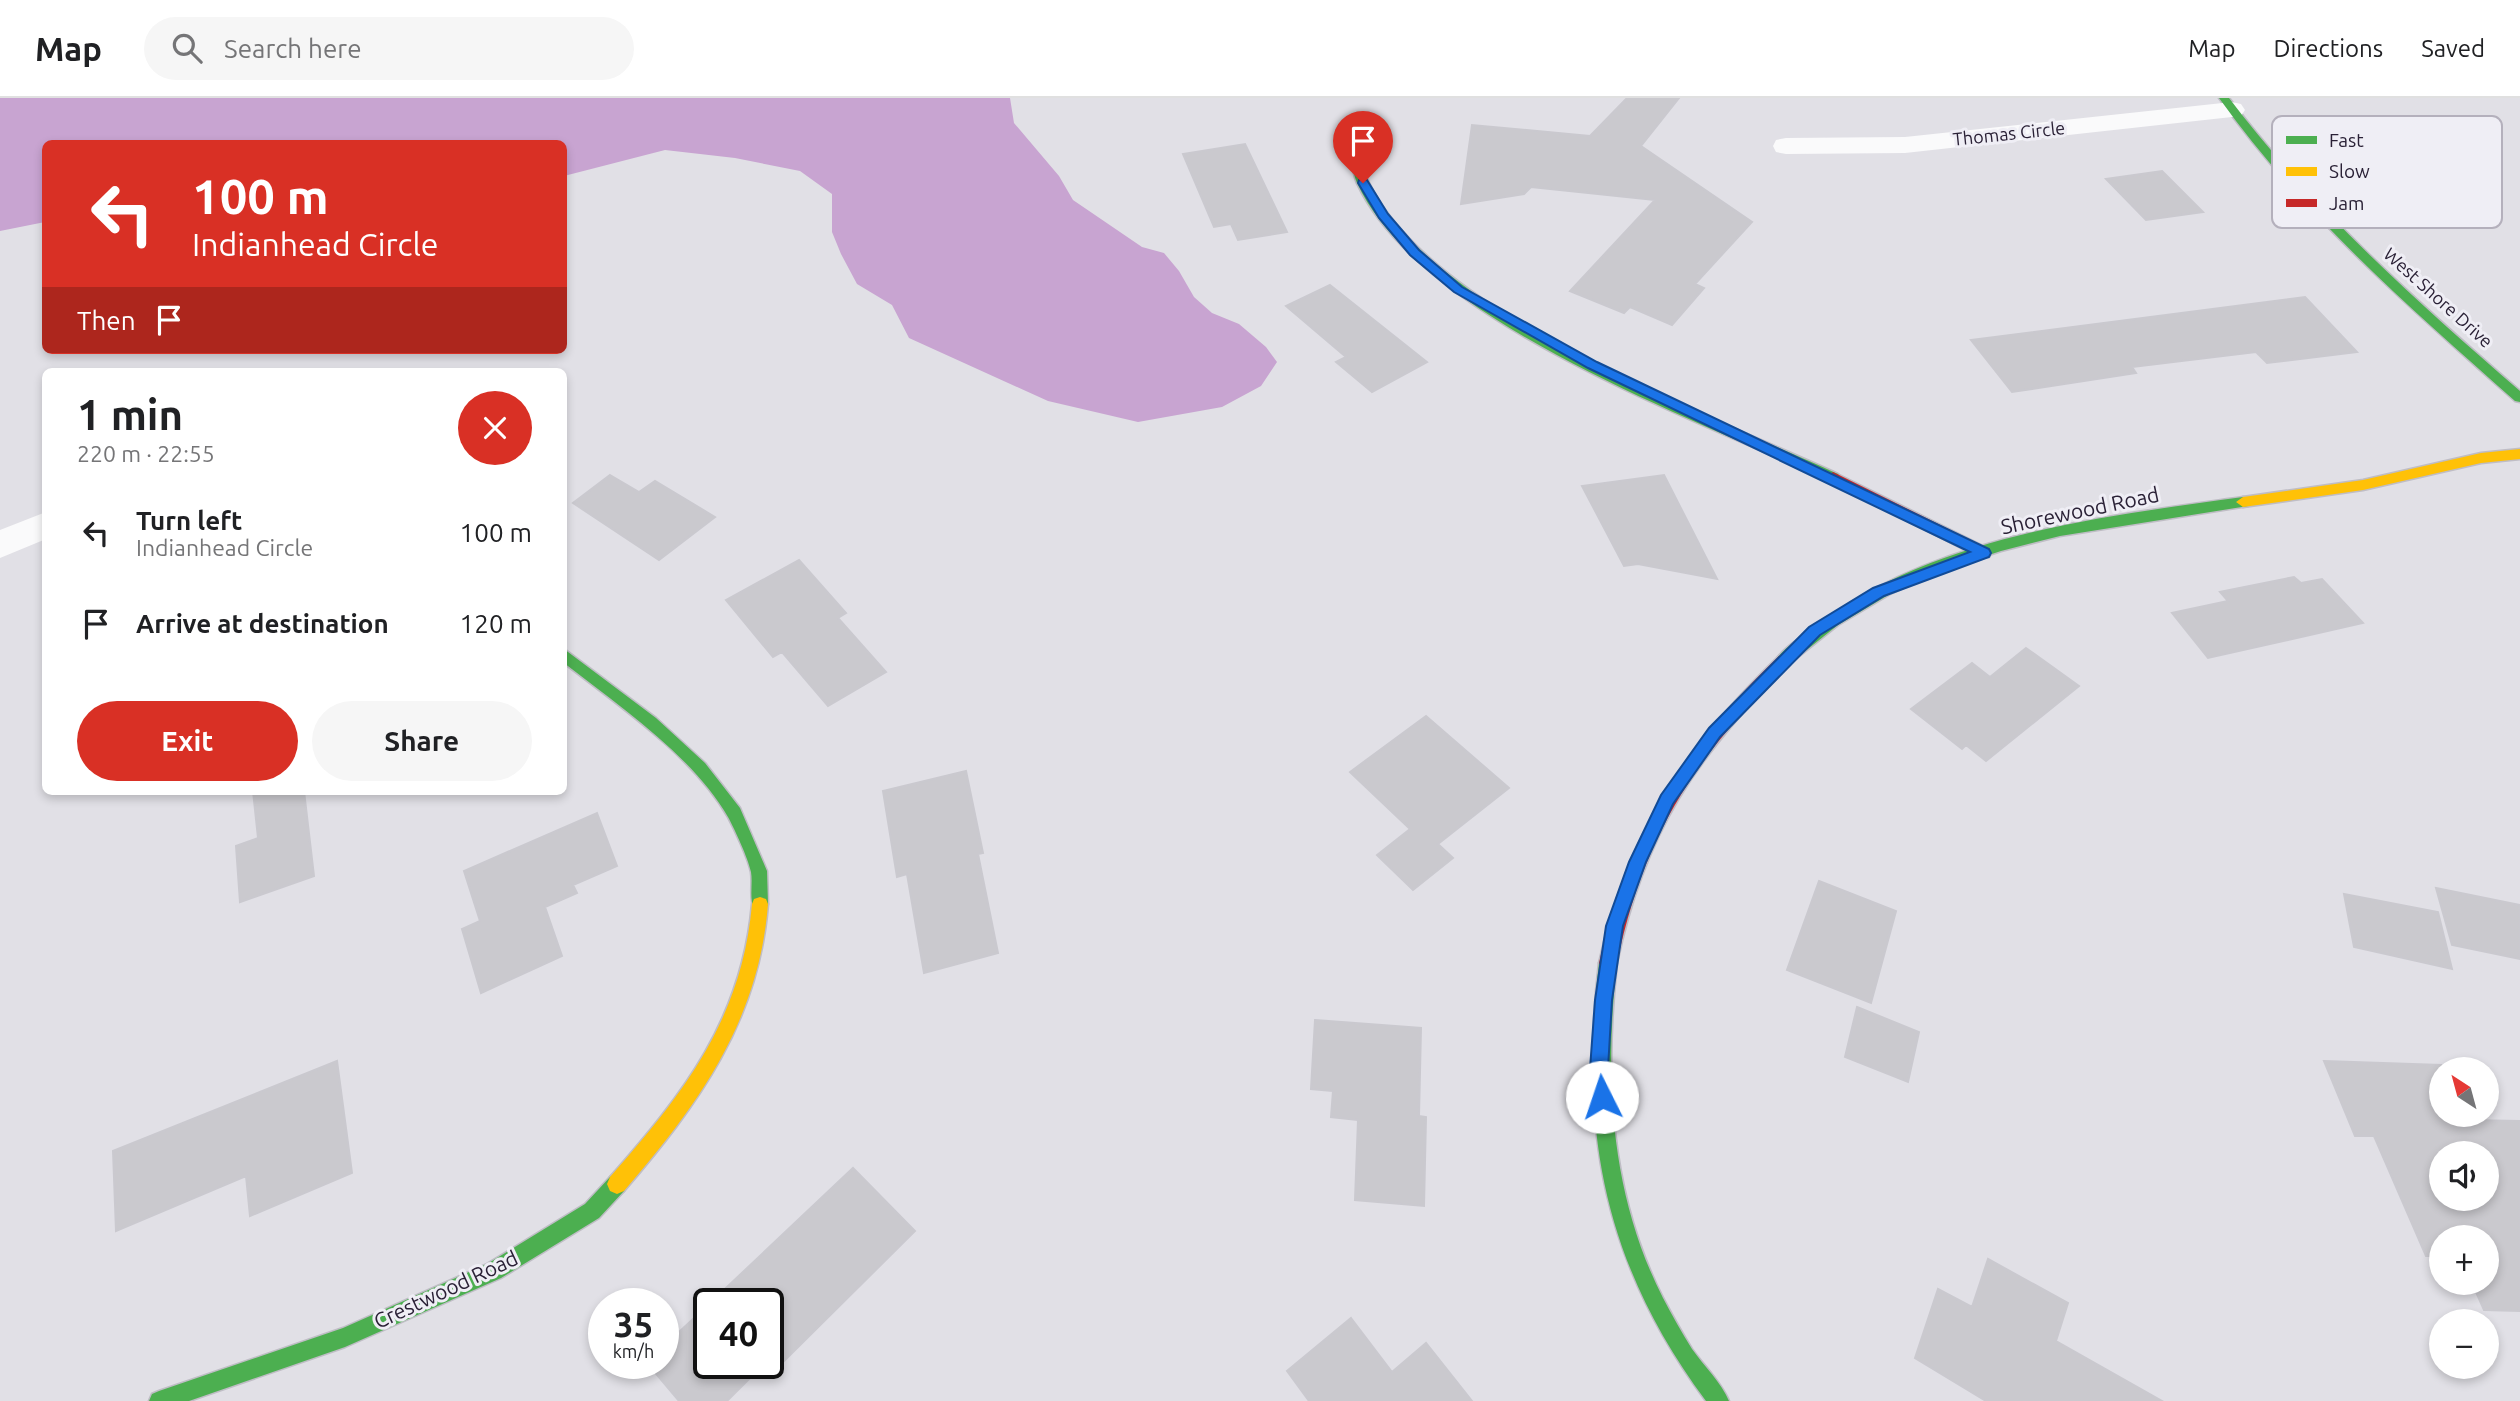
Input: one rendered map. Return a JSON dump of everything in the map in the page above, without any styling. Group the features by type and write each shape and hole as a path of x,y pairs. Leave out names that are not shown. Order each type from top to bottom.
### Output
{"street":[{"name":"Thomas Circle","path":"1786,146 1905,145 2228,104"},
{"name":"West Shore Drive","path":"2228,104 2272,157"},
{"path":"1362,125 1357,146 1363,183 1383,216 1415,253 1458,289 1592,365 1984,553"},
{"name":"West Shore Drive","path":"2334,228 2520,398"},
{"name":"Shorewood Road","path":"1719,1401 1699,1381 1647,1295 1632,1256 1607,1153 1599,1069 1604,1000 1614,926 1637,862 1666,800 1714,733 1761,682 1814,631 1878,592 1984,553 2079,529 2420,474 2495,454 2520,454"},
{"path":"0,545 42,526"},
{"name":"Crestwood Road","path":"159,1401 345,1337 494,1271 592,1211 663,1133 704,1072 741,997 760,931 759,871 734,813 699,768 651,722 567,657"}],"shaded area":[{"path":"0,98 1010,98 1014,123 1059,176 1073,200 1142,247 1164,253 1179,271 1194,297 1212,313 1239,324 1266,347 1277,362 1261,386 1222,407 1138,422 1048,401 909,338 892,305 857,284 832,232 832,194 800,171 735,158 665,150 567,175 567,140 42,140 42,223 0,231"}],"building":[{"path":"1627,98 1679,98 1641,146 1752,222 1695,284 1704,288 1672,325 1630,307 1624,313 1570,291 1655,200 1531,187 1524,194 1461,204 1472,125 1590,136"},
{"path":"1245,144 1287,232 1238,240 1231,224 1214,227 1183,154"},
{"path":"2162,171 2203,212 2146,220 2106,179"},
{"path":"1330,285 1427,362 1372,392 1336,362 1346,357 1286,306"},
{"path":"2305,297 2357,352 2267,363 2256,352 2132,367 2136,373 2012,392 1971,340"},
{"path":"610,475 639,492 655,481 715,517 659,560 573,503"},
{"path":"1664,475 1717,579 1638,564 1624,566 1582,486"},
{"path":"799,560 846,613 838,618 886,672 828,706 782,652 773,657 726,600"},
{"path":"2294,577 2301,583 2322,579 2363,623 2208,658 2172,613 2228,601 2220,592"},
{"path":"2026,648 2079,686 1986,761 1966,745 1962,749 1911,709 1972,663 1990,677"},
{"path":"1426,716 1509,788 1438,844 1453,858 1413,890 1377,855 1410,829 1350,772"},
{"path":"966,771 983,853 978,854 998,953 924,973 907,874 897,877 883,791"},
{"path":"253,795 304,795 314,876 240,902 236,846 258,838"},
{"path":"597,813 617,866 573,885 577,893 545,907 562,956 481,993 462,929 480,921 464,871"},
{"path":"1819,881 1896,911 1871,1003 1787,970"},
{"path":"2436,888 2520,905 2520,959 2452,945"},
{"path":"2344,894 2438,912 2452,969 2354,947"},
{"path":"1857,1007 1919,1032 1908,1082 1845,1057"},
{"path":"1315,1020 1421,1028 1419,1116 1426,1117 1424,1206 1355,1200 1358,1120 1331,1117 1333,1091 1311,1089"},
{"path":"337,1061 352,1173 250,1216 246,1176 116,1231 113,1151"},
{"path":"2324,1061 2429,1065 2429,1127 2499,1127 2499,1121 2520,1121 2520,1311 2484,1309 2477,1295 2499,1295 2499,1225 2429,1225 2429,1256 2426,1256 2374,1136 2355,1136"},
{"path":"853,1168 915,1231 784,1361 784,1288 726,1288"},
{"path":"1988,1259 2068,1303 2056,1341 2162,1401 1986,1401 1915,1358 1938,1289 1972,1307"},
{"path":"1351,1318 1392,1372 1426,1343 1472,1401 1309,1401 1287,1371"},
{"path":"693,1319 693,1379 749,1379 727,1401 679,1401 660,1379 679,1379 679,1332"}],"traffic: fast":[{"path":"2224,98 2272,160"},
{"path":"1362,125 1359,161 1363,183 1395,232 1443,277 1504,318 1572,357 1643,392 1833,477"},
{"path":"2333,228 2401,293 2520,398"},
{"path":"1784,660 1833,621 1885,590 1941,565 2060,531 2243,502"},
{"path":"567,657 651,722 699,768 734,813 759,871 760,904"},
{"path":"1608,963 1601,1021 1600,1079 1605,1137 1616,1195 1633,1251 1655,1304 1684,1355 1719,1401"},
{"path":"159,1401 345,1337 494,1271 592,1211 617,1184"}],"traffic: slow":[{"path":"2243,502 2363,485 2481,458 2520,454"},
{"path":"617,1184 691,1091 732,1018 747,981 757,942 760,904"}],"traffic: jam":[{"path":"1833,477 1984,553"},
{"path":"1608,963 1631,876 1670,797 1694,760 1722,725 1784,660"}],"route":[{"path":"1363,183 1383,216 1415,253 1458,289 1521,327 1592,365 1777,451 1984,553 1878,592 1814,631 1761,682 1714,733 1666,800 1637,862 1614,926 1604,1000 1599,1069 1602,1097"}]}
